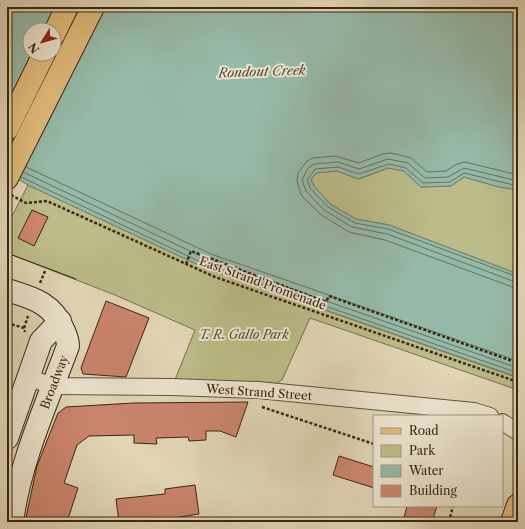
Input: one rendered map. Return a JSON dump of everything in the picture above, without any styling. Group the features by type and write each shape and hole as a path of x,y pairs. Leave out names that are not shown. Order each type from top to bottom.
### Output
{"main road":[{"path":"60,22 67,7"},
{"path":"7,178 92,7"},
{"path":"7,129 40,62"},
{"path":"512,522 518,506"}],"street":[{"path":"7,290 35,298 54,312 60,321 41,341 7,438"},
{"name":"Broadway","path":"12,522 22,475 52,386 68,346 68,341 60,321"},
{"name":"West Strand Street","path":"28,377 52,386 172,386 258,390 474,411 487,415"},
{"path":"503,423 518,432"}],"path":[{"name":"East Strand Promenade","path":"7,193 26,203 47,201 236,285 518,382"},
{"path":"186,264 191,250 326,302 329,296 518,363"},
{"path":"258,390 256,399 258,406 373,444"},
{"path":"449,522 453,507"}],"green space":[{"path":"388,168 404,171 421,187 451,186 464,177 499,187 518,190 518,274 389,225 356,219 330,204 314,186 311,180 316,173 337,171 359,179"},
{"name":"T. R. Gallo Park","path":"28,185 205,268 518,378 518,390 310,318 282,380 275,384 172,387 195,330 115,295 7,253 7,226"}],"water":[{"name":"Rondout Creek","path":"7,7 518,7 518,190 499,187 464,177 451,186 421,187 404,171 388,168 358,179 337,171 316,173 311,180 314,186 330,204 356,219 389,225 518,274 518,377 205,268 28,185 7,173"}],"building":[{"path":"32,210 48,217 34,246 18,238"},
{"path":"106,301 149,318 126,377 83,374 81,368"},
{"path":"248,402 236,437 220,431 206,431 206,440 189,441 188,437 156,438 157,444 134,443 134,435 89,436 77,445 64,483 78,488 67,522 25,522 37,466 58,413 66,407 134,403"},
{"path":"339,456 373,467 373,488 333,475"},
{"path":"195,485 199,514 148,522 119,522 116,499 165,494 165,489"},
{"path":"407,507 437,507 432,522 403,522"}],"tram line":[{"path":"7,253 76,279"}]}
